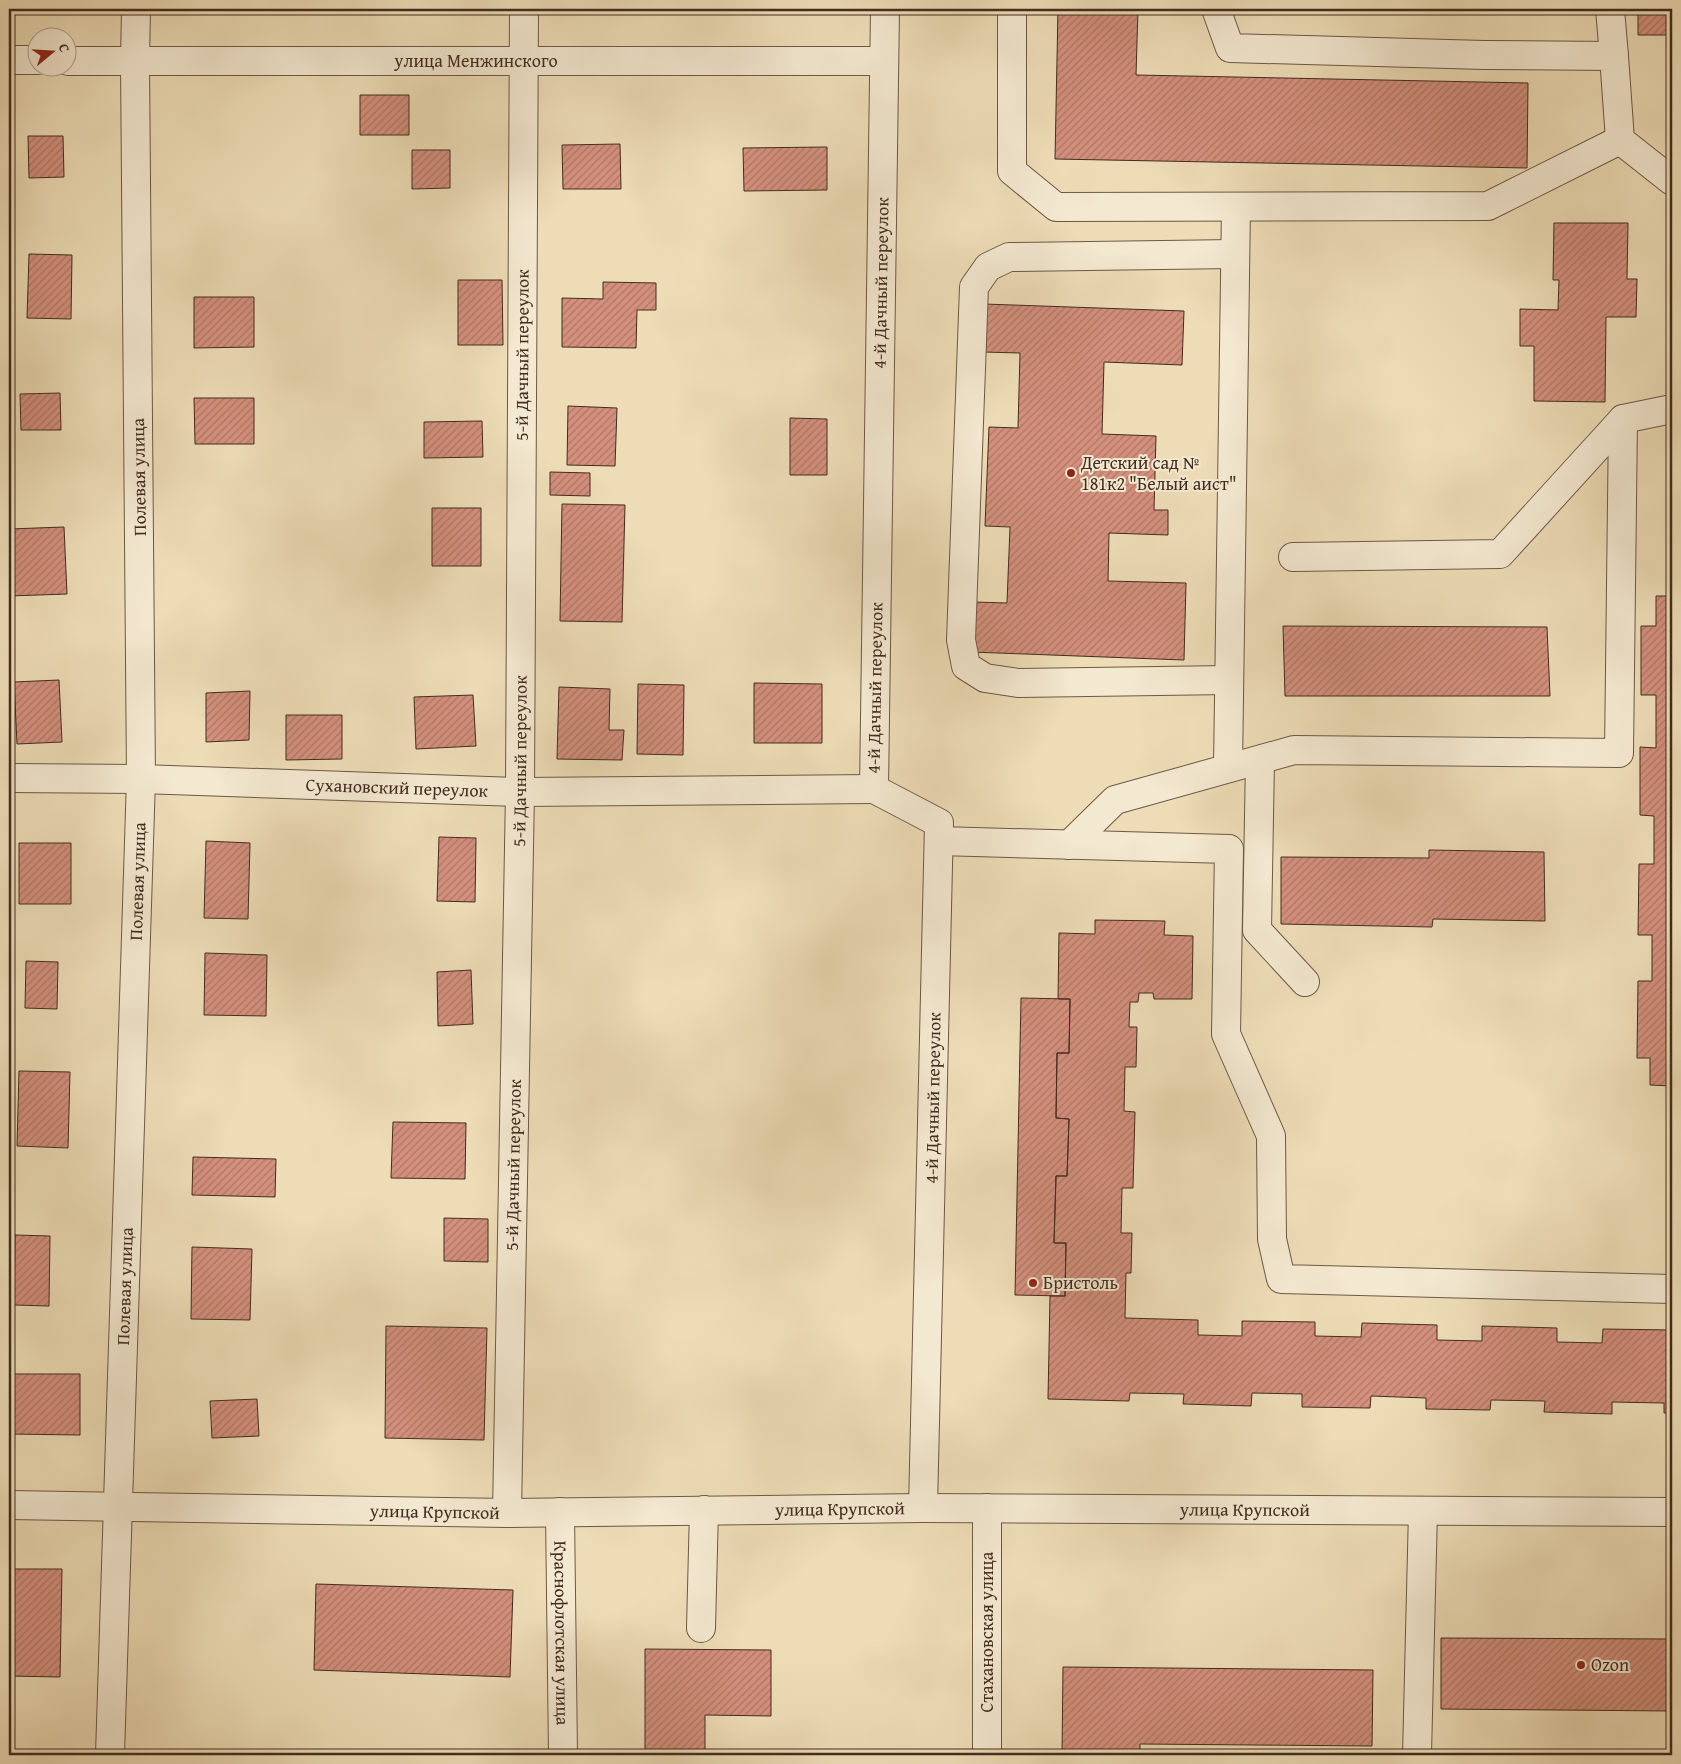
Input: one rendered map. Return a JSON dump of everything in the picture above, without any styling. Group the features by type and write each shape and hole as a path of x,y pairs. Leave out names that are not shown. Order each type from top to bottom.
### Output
{"street":[{"name":"Полевая улица","path":"110,1755 141,779 134,62 136,9"},
{"name":"5-й Дачный переулок","path":"507,1513 520,792 524,9"},
{"name":"4-й Дачный переулок","path":"885,9 874,789 939,823 923,1508"},
{"path":"1012,9 1012,171 1056,208 1488,206 1620,140"},
{"path":"1216,9 1230,48 1484,55 1614,56"},
{"path":"1610,9 1620,140 1672,181"},
{"path":"9,60 28,60"},
{"name":"улица Менжинского","path":"78,61 884,61"},
{"path":"1228,768 1236,207"},
{"path":"1229,680 1018,683 985,678 966,666 961,640 974,287 988,267 1009,257 1235,254"},
{"path":"1293,557 1500,554 1623,418 1672,409"},
{"path":"1069,845 1115,800 1294,750 1619,753 1623,418"},
{"path":"1260,760 1257,930 1305,982"},
{"name":"Сухановский переулок","path":"9,778 141,779 520,792 874,789"},
{"path":"939,841 1229,849 1226,1034 1271,1136 1272,1239 1281,1279 1672,1289"},
{"name":"улица Крупской","path":"9,1505 507,1513 923,1508 1672,1512"},
{"name":"Стахановская улица","path":"987,1508 987,1755"},
{"path":"701,1628 704,1510"},
{"path":"1417,1755 1423,1511"},
{"name":"Краснофлотская улица","path":"560,1512 563,1755"}],"building":[{"path":"324,9 360,9 360,13 324,13"},
{"path":"1058,9 1138,9 1136,75 1528,83 1527,168 1055,159"},
{"path":"1638,9 1672,9 1672,35 1638,35"},
{"path":"360,95 409,95 409,135 360,135"},
{"path":"28,136 63,136 64,177 29,178"},
{"path":"620,144 621,189 563,189 562,145"},
{"path":"827,147 827,190 744,191 743,148"},
{"path":"412,150 450,150 450,188 412,189"},
{"path":"1554,223 1628,223 1627,279 1637,279 1636,317 1606,317 1605,402 1534,401 1534,346 1520,346 1520,309 1558,310 1559,280 1553,280"},
{"path":"29,254 72,255 71,319 27,318"},
{"path":"458,280 502,280 503,345 458,345"},
{"path":"603,282 656,283 656,310 637,310 636,348 562,347 562,298 603,299"},
{"path":"194,297 254,297 254,347 194,348"},
{"name":"Детский сад № 181к2 \"Белый аист\"","path":"984,304 1184,311 1182,365 1104,362 1102,434 1156,436 1154,510 1168,510 1168,535 1109,533 1108,581 1186,583 1184,660 971,652 973,602 1007,603 1010,527 985,526 989,427 1018,428 1020,353 983,352"},
{"path":"60,393 61,430 21,430 20,394"},
{"path":"194,398 254,398 254,444 195,444"},
{"path":"568,406 617,408 615,466 567,465"},
{"path":"790,418 827,419 827,475 790,475"},
{"path":"482,421 483,457 424,458 424,422"},
{"path":"550,472 590,473 590,496 550,495"},
{"path":"562,504 625,505 622,622 560,621"},
{"path":"432,508 481,508 481,566 432,566"},
{"path":"64,527 67,594 9,596 9,529"},
{"path":"1656,596 1672,596 1672,1086 1650,1085 1650,1058 1637,1058 1638,981 1652,981 1652,935 1638,935 1639,864 1654,864 1654,816 1640,815 1640,747 1656,748 1656,695 1641,695 1641,626 1656,626"},
{"path":"1283,626 1547,627 1550,696 1285,696"},
{"path":"59,680 62,742 17,744 14,682"},
{"path":"754,683 822,684 822,743 754,743"},
{"path":"638,684 684,685 683,755 637,754"},
{"path":"559,687 610,689 609,730 624,730 622,760 557,759"},
{"path":"250,691 249,740 206,742 206,693"},
{"path":"473,695 476,746 416,749 414,697"},
{"path":"286,715 342,715 342,759 286,760"},
{"path":"439,837 476,838 475,902 437,901"},
{"path":"206,841 250,843 248,919 204,918"},
{"path":"19,843 71,843 71,904 19,904"},
{"path":"1429,850 1544,852 1545,921 1433,919 1432,927 1281,924 1281,857 1429,858"},
{"path":"1095,920 1165,921 1164,935 1193,936 1192,999 1154,999 1153,993 1139,993 1138,1002 1130,1002 1129,1027 1137,1027 1136,1067 1125,1067 1124,1111 1135,1112 1133,1188 1122,1188 1121,1233 1132,1233 1131,1273 1126,1273 1125,1318 1198,1320 1198,1335 1242,1336 1242,1321 1315,1322 1315,1336 1361,1337 1362,1323 1437,1325 1437,1340 1482,1341 1482,1326 1557,1328 1557,1342 1602,1343 1603,1329 1672,1330 1672,1413 1664,1413 1664,1403 1612,1402 1612,1414 1544,1412 1545,1401 1491,1400 1490,1410 1426,1409 1426,1398 1371,1396 1370,1408 1302,1407 1302,1394 1252,1393 1251,1406 1183,1404 1184,1394 1130,1393 1129,1401 1048,1399 1050,1296 1065,1296 1066,1243 1054,1243 1056,1176 1067,1176 1069,1119 1056,1118 1057,1053 1069,1053 1070,999 1058,999 1059,933 1095,934"},
{"path":"205,953 267,955 266,1016 204,1015"},
{"path":"26,961 58,962 57,1009 25,1008"},
{"path":"471,970 473,1024 438,1026 437,972"},
{"path":"1021,998 1070,999 1069,1053 1057,1053 1056,1118 1069,1119 1067,1176 1056,1176 1054,1243 1066,1243 1065,1296 1015,1295"},
{"path":"19,1071 70,1072 68,1148 17,1146"},
{"path":"393,1122 466,1123 465,1179 391,1178"},
{"path":"193,1157 276,1159 275,1197 192,1195"},
{"path":"444,1218 488,1219 488,1262 444,1261"},
{"path":"15,1235 50,1236 49,1306 14,1305"},
{"path":"192,1247 252,1249 250,1320 191,1319"},
{"path":"386,1326 487,1328 484,1440 385,1438"},
{"path":"9,1374 80,1374 80,1435 9,1434"},
{"path":"257,1399 259,1436 212,1438 210,1401"},
{"path":"9,1569 62,1569 60,1677 9,1676"},
{"path":"316,1584 513,1590 510,1677 314,1670"},
{"path":"1441,1638 1672,1639 1672,1711 1441,1709"},
{"path":"645,1649 771,1650 771,1716 705,1715 705,1755 645,1755"},
{"path":"1063,1667 1373,1670 1372,1746 1140,1744 1140,1755 1062,1755"}],"place":[{"name":"Детский сад № 181к2 \"Белый аист\"","path":"1071,473"},
{"name":"Бристоль","path":"1033,1283"},
{"name":"Ozon","path":"1581,1665"}]}
